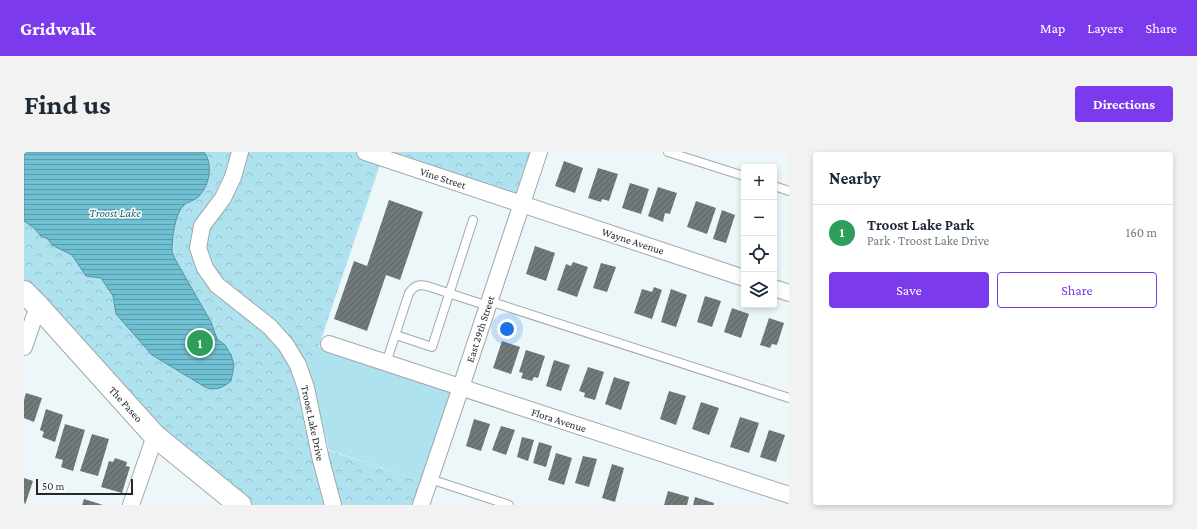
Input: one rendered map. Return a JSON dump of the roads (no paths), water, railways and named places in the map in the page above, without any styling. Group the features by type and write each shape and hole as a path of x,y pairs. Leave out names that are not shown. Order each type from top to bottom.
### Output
{"main road":[{"name":"The Paseo","path":"31,299 155,436 240,505"}],"street":[{"name":"Troost Lake Drive","path":"240,152 233,177 223,198 202,226 198,248 205,268 218,285 270,327 286,345 298,365 306,388 321,460 333,505"},
{"name":"Vine Street","path":"365,152 521,204"},
{"name":"East 29th Street","path":"421,505 539,152"},
{"name":"Wayne Avenue","path":"521,204 741,277"},
{"path":"777,289 789,293"},
{"path":"24,347 31,299"},
{"name":"Flora Avenue","path":"329,344 789,495"},
{"path":"131,505 155,436"}],"lane":[{"path":"668,152 741,175"},
{"path":"777,187 789,191"},
{"path":"396,335 432,347 473,220"},
{"path":"386,362 410,293 414,287 420,285 489,303 789,398"},
{"path":"430,479 509,505"}],"water":[{"name":"Troost Lake","path":"24,152 204,152 209,163 209,176 205,188 201,194 184,205 178,214 173,233 172,251 175,259 211,322 217,339 225,345 231,355 234,365 231,381 219,388 213,389 205,387 152,355 116,314 113,296 101,278 86,276 72,255 52,245 48,239 41,236 33,227 24,221"}],"place":[{"name":"Troost Lake Park","path":"200,343"}]}
